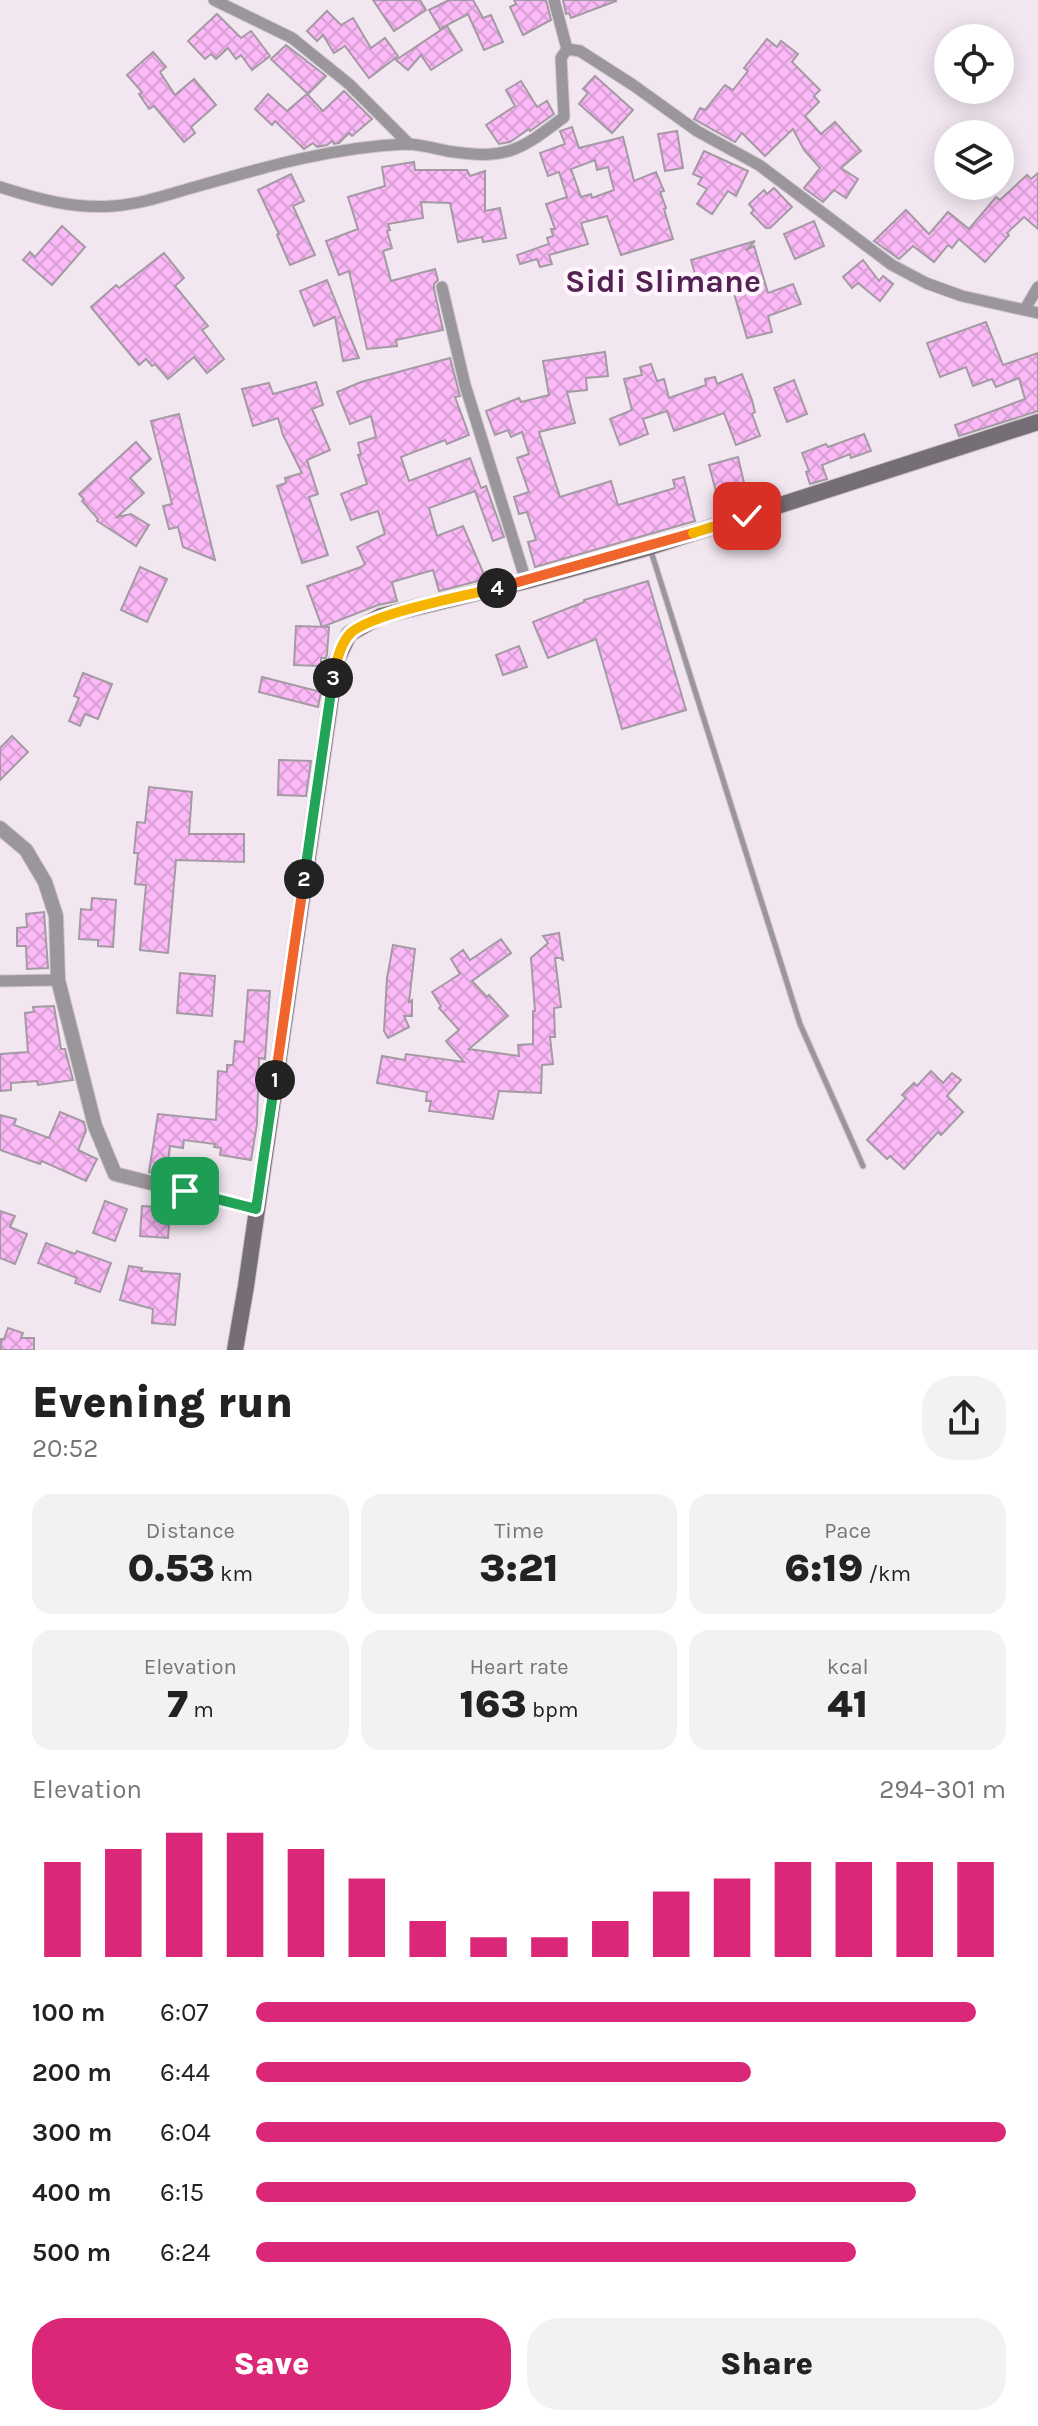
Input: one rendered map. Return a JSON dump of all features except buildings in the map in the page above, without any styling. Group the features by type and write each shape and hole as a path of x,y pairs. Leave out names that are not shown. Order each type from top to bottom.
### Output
{"main road":[{"path":"235,1350 336,662 349,634 381,616 650,547 1038,422"}],"street":[{"path":"214,0 257,19 302,45 349,84 409,144"},
{"path":"0,187 37,199 78,206 112,207 143,202 289,161 371,147 409,144 482,156 515,150 564,117 561,58 567,49 554,0"},
{"path":"567,49 580,51 697,131 759,165 892,265 926,283 962,296 1038,313"},
{"path":"442,287 465,385 526,581"},
{"path":"1025,309 1038,287"},
{"path":"0,828 26,850 45,882 56,916 58,980 95,1126 115,1174 256,1209"},
{"path":"0,981 58,980"}],"lane":[{"path":"650,547 800,1024 863,1166"}],"district":[{"name":"Sidi Slimane","path":"663,281"}],"route":[{"path":"185,1191 256,1209 336,662 349,634 381,616 526,581 747,516"}]}
